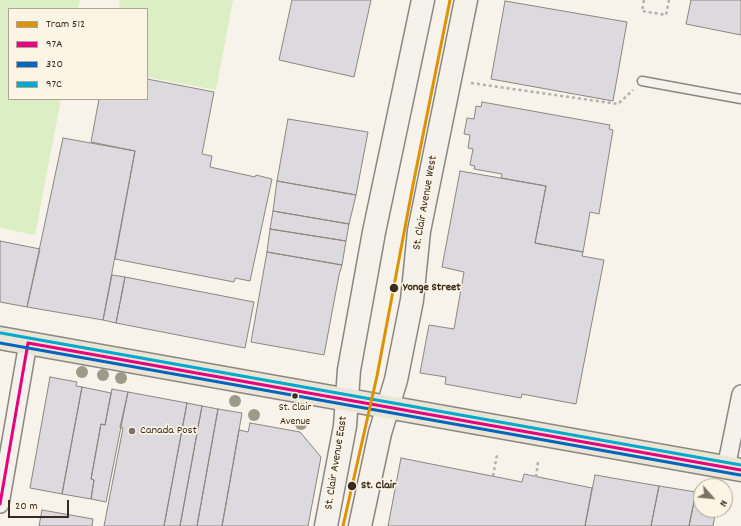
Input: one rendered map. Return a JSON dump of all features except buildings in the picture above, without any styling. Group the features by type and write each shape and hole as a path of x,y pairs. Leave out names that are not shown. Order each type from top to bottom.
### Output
{"main road":[{"path":"346,399 349,370 374,232 423,0"},
{"name":"St. Clair Avenue West","path":"388,406 396,380 412,300 419,231 466,0"},
{"path":"0,338 388,406 733,469"},
{"name":"St. Clair Avenue East","path":"326,526 345,426 346,399"},
{"path":"360,526 380,433 388,406"}],"street":[{"path":"0,504 28,343"},
{"path":"733,469 741,394"}],"lane":[{"path":"642,81 741,99"}],"path":[{"path":"644,0 642,11 666,15 669,0"},
{"path":"467,82 618,104 642,81"},
{"path":"492,476 497,455"},
{"path":"536,477 538,462"}],"green space":[{"path":"0,0 80,0 78,8 8,8 8,100 61,100 35,235 0,228"},
{"path":"120,0 233,0 216,90 148,77 148,8 119,8"}],"tram line":[{"name":"512","path":"343,526 377,376 450,0"}],"transit line":[{"name":"97C","path":"1,333 741,465"},
{"name":"320","path":"0,343 740,475"},
{"name":"97A","path":"28,343 741,470"},
{"name":"97A","path":"0,504 28,343"}],"place":[{"name":"Yonge Street","path":"394,288"},
{"name":"St. Clair Avenue","path":"295,396"},
{"name":"Canada Post","path":"132,431"},
{"name":"St. Clair","path":"352,486"}]}
